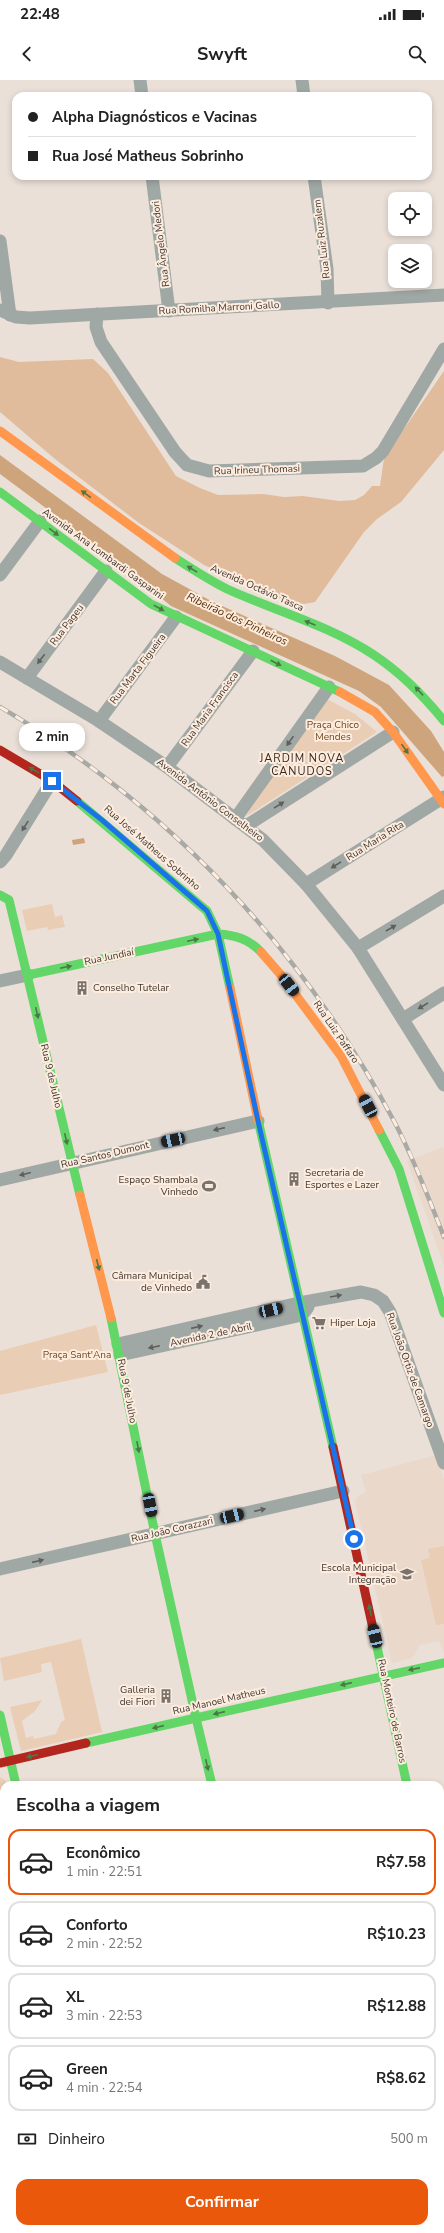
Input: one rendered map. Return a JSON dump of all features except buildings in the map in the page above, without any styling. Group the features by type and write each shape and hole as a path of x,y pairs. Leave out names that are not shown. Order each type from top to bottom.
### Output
{"street":[{"path":"140,80 142,92"},
{"path":"302,80 304,92"},
{"name":"Rua Ângelo Medori","path":"152,180 168,311"},
{"name":"Rua Luiz Ruzalem","path":"315,180 327,268 328,303"},
{"path":"0,241 5,313"},
{"name":"Rua Romilha Marroni Gallo","path":"5,313 30,318 443,297"},
{"name":"Rua Irineu Thomasi","path":"97,314 98,335 101,342 175,452 187,466 209,471 363,466 376,458 383,451 444,349"},
{"name":"Avenida Octávio Tasca","path":"0,431 165,552 193,570 227,588 351,640 386,662 416,687 444,721"},
{"name":"Avenida Ana Lombardi Gasparini","path":"0,492 151,604 352,698 375,712 393,732 443,800"},
{"path":"0,575 40,521"},
{"name":"Rua Pageu","path":"27,678 106,571"},
{"name":"Rua Marta Figueira","path":"99,721 176,617"},
{"name":"Rua Maria Francisca","path":"167,767 252,651"},
{"name":"Avenida Antônio Conselheiro","path":"0,662 99,721 167,767 264,840 306,884 358,948 444,1085"},
{"path":"235,819 329,687"},
{"path":"246,826 393,732"},
{"name":"Rua José Matheus Sobrinho","path":"0,750 52,781 102,820 207,911 218,934"},
{"path":"0,868 3,859 52,781"},
{"name":"Rua Maria Rita","path":"306,884 443,800"},
{"path":"0,895 9,900 17,938"},
{"path":"358,948 444,896"},
{"path":"4,917 17,938"},
{"name":"Rua Jundiaí","path":"0,981 218,934"},
{"name":"Rua Monteiro de Barros","path":"218,934 258,1121 343,1491 407,1781"},
{"name":"Rua Luiz Paffaro","path":"218,934 231,935 247,940 257,948 281,975 341,1056 399,1169 444,1313"},
{"name":"Rua 9 de Julho","path":"17,938 28,975 71,1162 119,1350 155,1534 211,1781"},
{"path":"403,1018 444,993"},
{"name":"Rua Santos Dumont","path":"0,1180 71,1162 258,1121"},
{"name":"Rua João Ortiz de Camargo","path":"300,1309 312,1301 361,1292 374,1295 383,1301 390,1312 444,1463"},
{"name":"Avenida 2 de Abril","path":"119,1350 300,1309"},
{"name":"Rua João Corazzari","path":"0,1570 343,1491"},
{"name":"Rua Manoel Matheus","path":"0,1763 384,1675 444,1664"},
{"path":"0,1715 15,1781"}],"shaded area":[{"path":"0,357 19,362 93,359 108,373 176,476 218,495 263,494 284,497 303,496 339,501 355,500 364,495 372,486 380,486 384,458 389,445 406,426 444,371 444,450 401,502 377,519 364,532 315,602 304,604 286,601 204,565 139,523 55,459 0,412"},
{"path":"443,1147 444,1150 444,1266 407,1161"},
{"name":"Escola Municipal Integração","path":"436,1455 444,1480 444,1652 439,1641 420,1645 412,1658 392,1663 355,1501 359,1496 366,1492 361,1475"}],"green space":[{"name":"Praça Chico Mendes","path":"325,698 355,714 377,732 245,817"},
{"path":"52,904 55,917 62,915 65,927 48,930 47,927 27,931 22,910"},
{"name":"Praça Sant'Ana","path":"96,1325 108,1372 0,1395 0,1351"},
{"path":"444,1546 444,1624 436,1625 421,1560 430,1558 428,1549"},
{"path":"81,1639 102,1732 21,1751 10,1707 42,1700 35,1711 22,1721 26,1738 33,1736 34,1739 56,1734 61,1722 65,1720 51,1662 41,1664 42,1672 4,1681 0,1658"},
{"path":"0,1777 5,1781 0,1781"}],"water":[{"name":"Ribeirão dos Pinheiros","path":"0,455 162,574 213,602 335,656 389,685 431,731 444,752 444,776 442,777 381,707 359,691 171,606 101,549 0,474"},
{"path":"84,838 85,843 73,845 72,840"}],"railway":[{"path":"0,707 62,746 120,790 175,837 227,887 274,941 318,999 359,1059 409,1151 444,1237"}],"traffic: fast":[{"path":"0,492 151,604 340,692"},
{"path":"175,558 227,589 339,635 357,644 384,662 402,677 420,693 444,721"},
{"path":"77,801 207,911 218,934 241,938 252,944 261,952"},
{"path":"0,895 9,900 80,1195"},
{"path":"28,975 218,934 230,988"},
{"path":"258,1120 333,1447"},
{"path":"379,1130 399,1169 444,1313"},
{"path":"86,1743 196,1718 155,1534 111,1318"},
{"path":"374,1633 406,1781"},
{"path":"211,1781 196,1718 444,1663"},
{"path":"0,1715 15,1781"}],"traffic: slow":[{"path":"0,431 175,558"},
{"path":"340,692 375,712 393,732 444,804"},
{"path":"261,952 281,975 341,1056 379,1130"},
{"path":"230,988 258,1120"},
{"path":"80,1195 111,1318"}],"traffic: jam":[{"path":"0,750 52,781 77,801"},
{"path":"333,1447 374,1633"},
{"path":"0,1763 86,1743"}],"place":[{"name":"Conselho Tutelar","path":"82,988"},
{"name":"Secretaria de Esportes e Lazer","path":"294,1179"},
{"name":"Espaço Shambala Vinhedo","path":"209,1186"},
{"name":"Câmara Municipal de Vinhedo","path":"203,1282"},
{"name":"Hiper Loja","path":"319,1323"},
{"name":"Escola Municipal Integração","path":"407,1574"},
{"name":"Galleria dei Fiori","path":"166,1696"}],"district":[{"name":"JARDIM NOVA CANUDOS","path":"302,764"}],"route":[{"path":"52,781 102,820 207,911 218,934 258,1121 354,1539"}]}
